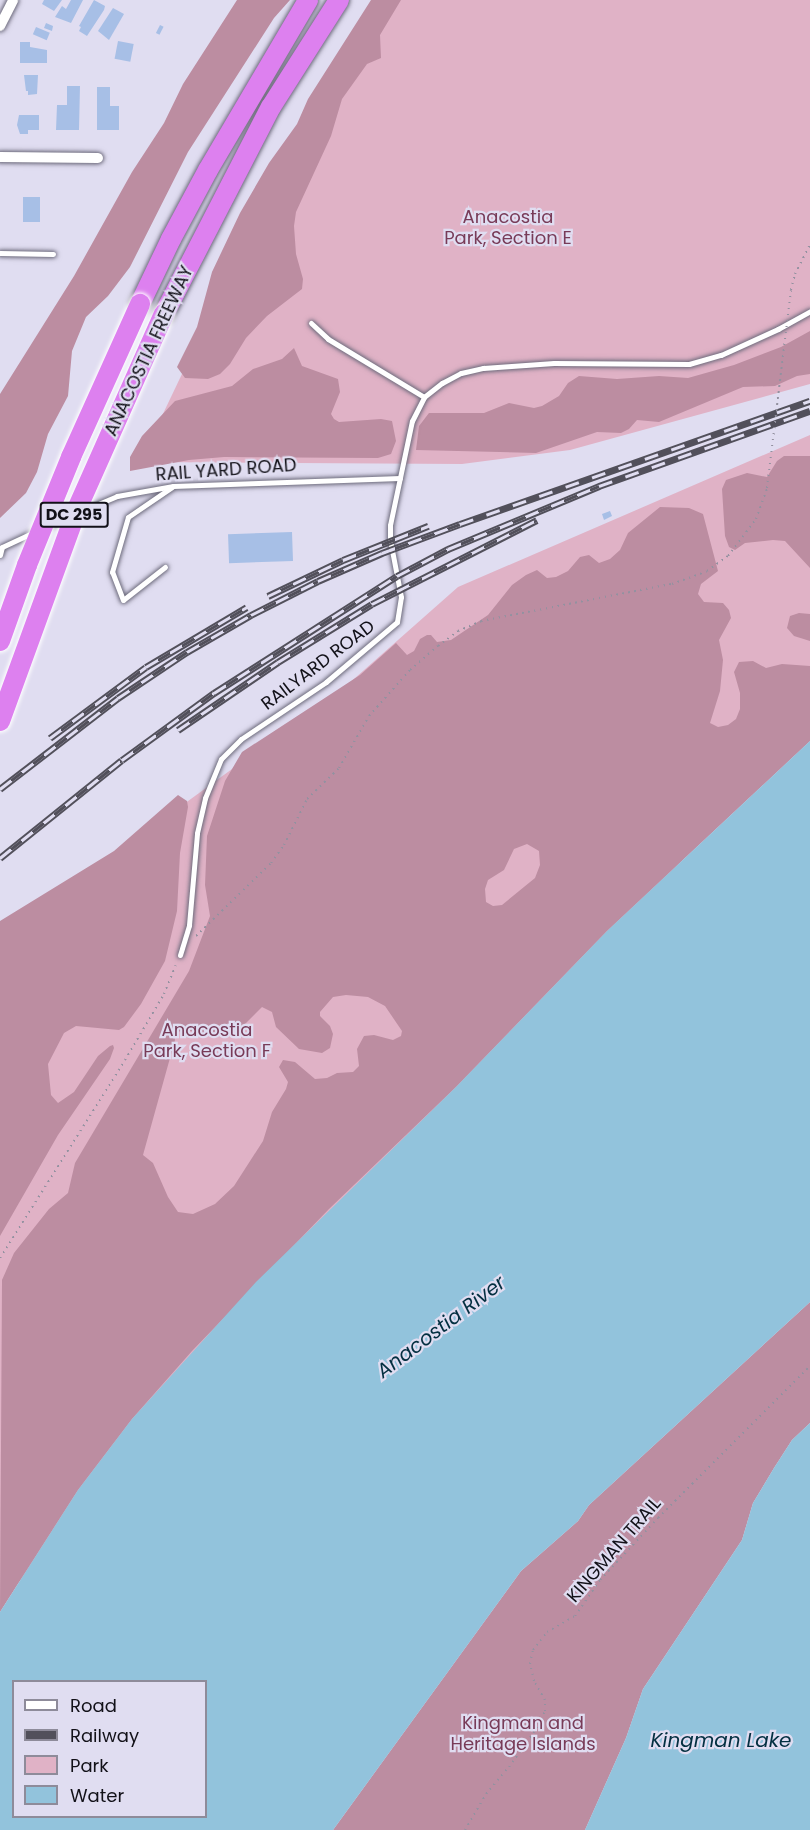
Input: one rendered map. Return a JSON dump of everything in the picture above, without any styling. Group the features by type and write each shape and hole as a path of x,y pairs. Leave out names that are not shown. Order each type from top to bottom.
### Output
{"highway":[{"name":"ANACOSTIA FREEWAY","path":"0,641 27,565 66,468 171,239 208,170 308,0"},
{"name":"ANACOSTIA FREEWAY","path":"0,721 76,509 164,314 271,107 339,0"}],"street":[{"path":"0,26 13,0"},
{"path":"0,157 98,158"}],"lane":[{"path":"0,253 53,254"},
{"path":"311,323 328,339 424,398 442,383 483,368 544,363 689,364 721,356 810,311"},
{"name":"RAILYARD ROAD","path":"180,955 189,925 197,833 205,798 220,759 242,739 326,682 397,622 402,597 390,532 412,421 424,398"},
{"name":"RAIL YARD ROAD","path":"0,555 2,547 117,496 173,486 400,478"},
{"path":"165,567 123,600 112,572 128,517 173,486"}],"path":[{"path":"0,1258 164,994 180,955 275,858 307,799 339,768 369,716 410,670 458,631 481,621 689,579 720,563 739,544 756,519 767,488 791,290 795,274 810,244"},
{"name":"KINGMAN TRAIL","path":"465,1830 486,1794 539,1725 545,1711 545,1700 534,1682 530,1664 533,1650 547,1632 575,1616 600,1580 658,1518 810,1366"}],"green space":[{"path":"237,0 290,0 274,18 188,152 130,267 108,296 86,317 72,351 68,396 48,434 37,472 26,493 0,518 0,394 74,276 132,172 164,123 183,84"},
{"path":"371,0 401,0 380,35 381,58 367,64 342,99 331,136 296,212 294,226 296,254 303,279 302,289 267,316 246,338 230,364 220,374 208,379 185,378 177,367 197,327 212,272 240,213 269,163 297,124 308,99"},
{"name":"Anacostia Park, Section E","path":"380,0 810,0 810,384 570,450 462,464 140,462 202,332"},
{"path":"810,331 810,374 797,376 775,386 743,387 659,422 637,420 629,429 621,433 597,432 536,453 416,450 419,426 429,413 484,413 509,403 534,408 559,396 568,383 579,376 617,379 659,376 688,378 734,365 781,347"},
{"path":"294,348 302,366 338,379 340,392 331,414 334,419 339,422 381,419 392,421 396,441 391,454 378,458 224,457 189,460 130,471 130,457 142,436 175,401 232,386 253,369 282,359"},
{"name":"Anacostia Park, Section F","path":"810,435 810,741 687,855 15,1586 0,1612 0,938 346,686 458,587"},
{"path":"784,456 810,456 810,568 785,541 745,543 735,550 729,547 725,536 722,489 726,480 747,473 767,477 777,461"},
{"name":"Anacostia Park, Section F","path":"660,507 689,508 703,514 718,571 701,584 698,594 704,602 723,603 729,610 731,618 719,640 723,660 720,691 710,723 718,727 728,725 736,719 740,709 740,693 734,672 739,662 753,661 766,668 782,664 810,666 810,741 607,931 456,1087 329,1209 192,1351 132,1419 78,1490 0,1612 2,1280 14,1253 49,1209 68,1193 75,1163 189,971 210,916 205,885 207,836 225,781 242,752 360,675 396,643 407,655 414,651 420,639 427,635 431,635 437,642 451,640 488,615 512,585 526,575 537,570 547,578 556,577 568,571 580,557 589,555 599,563 610,559 620,550 628,533","holes":["527,844 539,851 540,865 535,878 502,905 493,906 486,902 485,889 488,880 504,870 514,849","346,995 368,997 385,1006 402,1031 401,1036 393,1040 374,1035 364,1036 357,1049 359,1066 353,1072 337,1073 327,1078 315,1079 295,1062 283,1060 279,1067 288,1082 286,1089 272,1112 263,1141 234,1186 215,1204 193,1214 178,1212 168,1197 153,1163 143,1155 175,1040 174,1033 185,1030 214,1035 231,1035 262,1007 272,1012 276,1027 299,1049 322,1053 330,1048 333,1034 330,1026 320,1016 320,1012 333,997"]},
{"path":"799,613 810,614 810,641 794,636 787,628 790,616"},
{"path":"178,795 187,801 188,807 180,853 177,911 165,961 141,1004 124,1027 119,1030 76,1026 64,1033 48,1064 51,1095 58,1103 74,1092 98,1056 110,1046 113,1045 114,1048 110,1059 58,1135 0,1236 0,921 114,851"},
{"name":"Kingman and Heritage Islands","path":"810,1302 810,1423 792,1440 774,1468 753,1503 742,1540 643,1689 626,1738 585,1830 333,1830 521,1571 578,1521 589,1505"}],"water":[{"name":"Anacostia River","path":"810,741 810,1302 589,1505 578,1521 521,1571 333,1830 0,1830 0,1612 78,1490 132,1419 256,1282 456,1087 607,931"},
{"name":"Kingman Lake","path":"810,1423 810,1830 585,1830 626,1738 643,1689 742,1540 753,1503 774,1468 792,1440"}],"building":[{"path":"44,0 62,0 54,11 42,4"},
{"path":"71,0 83,0 71,23 55,17 62,6 66,9"},
{"path":"94,0 105,6 87,36 79,31 81,27 79,26"},
{"path":"113,8 124,14 109,40 98,31"},
{"path":"46,23 53,26 52,31 44,28"},
{"path":"160,25 164,27 159,35 156,33"},
{"path":"36,27 50,33 47,40 33,34"},
{"path":"118,41 134,44 130,62 115,59"},
{"path":"20,42 30,42 30,47 47,50 47,63 20,63"},
{"path":"24,75 38,75 37,94 28,95"},
{"path":"67,86 80,86 79,130 56,130 57,105 67,105"},
{"path":"97,87 110,87 110,106 119,106 119,130 97,130"},
{"path":"19,115 39,115 39,130 28,130 28,134 20,134 17,125"},
{"path":"23,197 40,197 40,222 23,222"},
{"path":"610,511 612,516 604,520 602,514"},
{"path":"292,532 293,561 229,563 228,534"}],"railway":[{"path":"0,789 118,698 187,652 251,615 318,581 382,553 460,524 810,401"},
{"path":"0,858 122,760 214,693 397,576 448,549 599,486 810,411"},
{"path":"178,730 278,662 372,604 537,520"},
{"path":"268,596 343,560 428,526"},
{"path":"50,738 146,667 247,607"}]}
